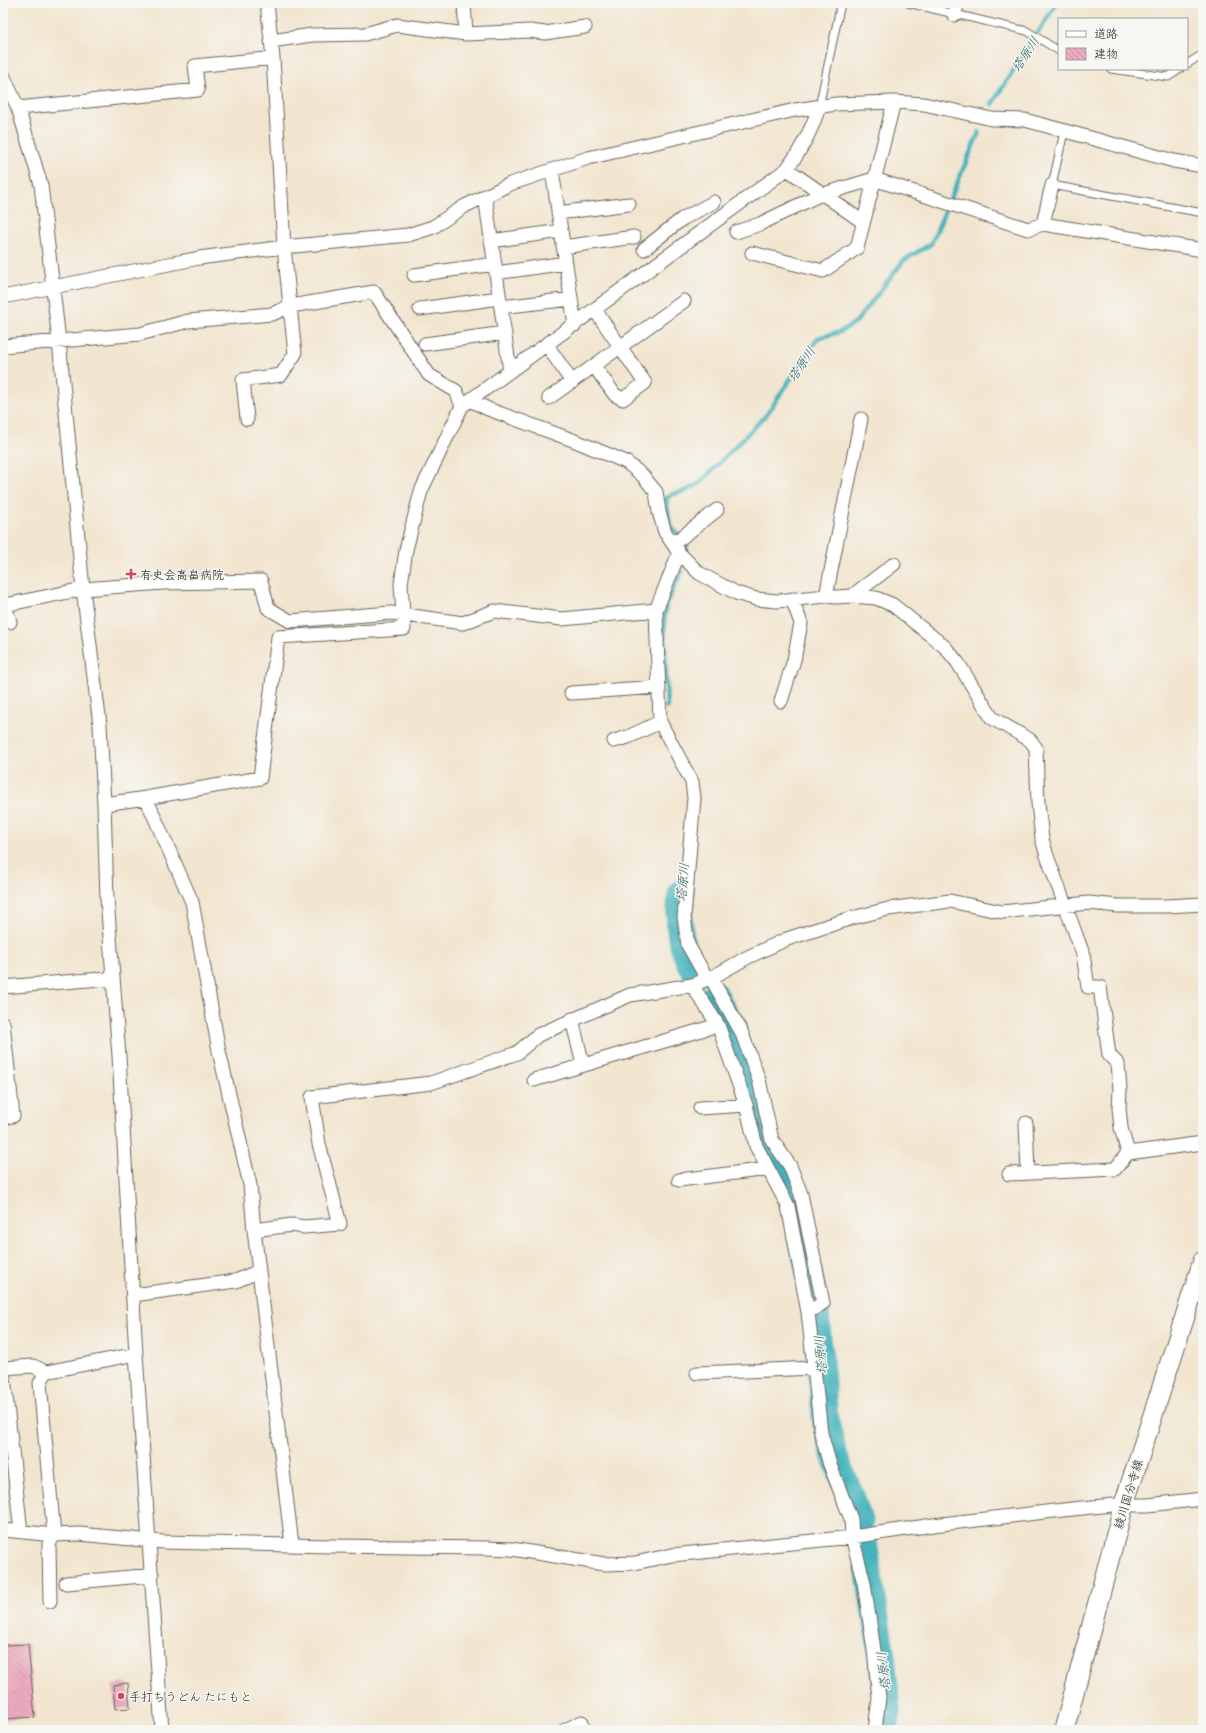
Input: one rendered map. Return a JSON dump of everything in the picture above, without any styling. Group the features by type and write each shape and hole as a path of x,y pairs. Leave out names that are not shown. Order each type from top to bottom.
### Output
{"main road":[{"name":"綾川国分寺線","path":"1064,1730 1124,1504 1203,1261"}],"street":[{"path":"247,419 243,380 281,375 295,354 284,247 273,58 268,3"},
{"path":"464,3 466,34"},
{"path":"271,41 312,35 365,34 397,25 466,34 530,31 545,33 584,27"},
{"path":"18,108 198,90 196,66 273,58"},
{"path":"3,75 18,108 41,185 59,341 83,589 100,725 107,898 114,978 136,1354 162,1730"},
{"path":"752,252 823,271 857,248 894,102"},
{"path":"3,297 199,258 284,247 408,235 433,227 464,206 510,184 588,158 795,110 836,104 894,102 924,104 992,119 1025,120 1064,132 1174,161 1203,166"},
{"path":"104,804 260,778 278,637 404,629 402,584 406,550 421,492 466,403 788,169 803,147 815,122 819,107"},
{"path":"788,169 863,222"},
{"path":"552,170 575,325"},
{"path":"736,232 760,224 823,194 874,178 1028,229 1043,224 1203,250"},
{"path":"1043,224 1052,185"},
{"path":"485,196 510,371"},
{"path":"644,249 682,219 714,202"},
{"path":"558,213 629,204"},
{"path":"491,241 561,231"},
{"path":"563,247 634,237"},
{"path":"414,275 566,264"},
{"path":"3,346 140,334 188,321 272,314 291,306 374,292 429,375 456,391 466,403 488,409 578,442 626,462 643,476 656,492 664,532 675,547 699,573 736,593 756,599 777,601 826,596 852,596 876,598 893,604 945,647 958,663 992,718 1030,740 1036,748 1038,803 1042,839 1083,954 1088,987 1100,987 1109,1055 1118,1064 1121,1128 1128,1153"},
{"path":"420,309 500,302 571,299"},
{"path":"549,398 684,301"},
{"path":"594,366 615,396 623,399 645,383 596,310"},
{"path":"425,344 505,333"},
{"path":"546,345 572,382"},
{"path":"826,596 861,419"},
{"path":"717,510 686,534 675,547 656,610 660,722 692,782 694,798 684,917 688,945 706,977 711,978 740,1031 758,1080 772,1140 790,1166 801,1194 823,1303 808,1312"},
{"path":"852,596 894,564"},
{"path":"10,622 5,605 83,589 163,583 261,581 268,608 290,621 391,613 463,622 494,611 562,619 656,610"},
{"path":"782,701 794,660 801,623 792,599"},
{"path":"572,693 659,687"},
{"path":"614,741 628,737 660,722"},
{"path":"146,798 192,902 219,1051 250,1185 254,1230 292,1545"},
{"path":"254,1230 292,1224 304,1227 340,1224 319,1144 312,1096 432,1084 517,1053 538,1034 630,995 692,985 711,978 746,958 788,939 852,918 888,909 950,901 1002,912 1089,903 1118,906 1203,904"},
{"path":"3,987 114,978"},
{"path":"692,985 718,1025 746,1106 756,1146 788,1206 808,1312 821,1434 830,1466 851,1519 852,1538 864,1584 874,1650 879,1698 875,1730"},
{"path":"572,1019 583,1065"},
{"path":"3,1023 13,1116 3,1118"},
{"path":"534,1080 718,1025"},
{"path":"700,1108 746,1106"},
{"path":"1026,1123 1028,1173"},
{"path":"1009,1174 1115,1169 1128,1153 1203,1143"},
{"path":"776,1181 790,1166"},
{"path":"679,1180 768,1169"},
{"path":"133,1295 236,1281 259,1271"},
{"path":"21,1532 3,1369 33,1366 46,1372 136,1354"},
{"path":"697,1373 814,1368"},
{"path":"46,1372 40,1383 54,1535 49,1544 50,1601"},
{"path":"3,1530 54,1535 79,1534 163,1542 512,1549 604,1564 635,1563 672,1555 852,1538 933,1525 1072,1509 1124,1504 1148,1505 1203,1499"},
{"path":"66,1583 152,1575"},
{"path":"565,1730 582,1722 583,1730"}],"lane":[{"path":"819,107 841,3"},
{"path":"908,3 956,9 1027,31 1058,50"},
{"path":"1188,63 1203,54"},
{"path":"1118,70 1168,77 1178,70"},
{"path":"1064,132 1052,185 1203,213"}],"building":[{"path":"28,1644 35,1717 3,1719 3,1645"},
{"name":"手打ちうどん たにもと","path":"128,1683 130,1708 115,1709 113,1685"}],"waterway":[{"name":"塔原川","path":"992,104 1057,3"},
{"name":"塔原川","path":"685,555 687,545 670,525 666,498 673,494 685,491 700,483 767,414 818,338 840,332 856,322 904,260 931,244 979,132"},
{"name":"塔原川","path":"667,708 664,621 666,603 682,571"},
{"name":"塔原川","path":"681,893 681,935 686,953 696,974"},
{"name":"塔原川","path":"715,995 725,1014 744,1061 768,1146 780,1164"},
{"name":"塔原川","path":"790,1182 815,1301 825,1418 835,1458 851,1495 860,1524"},
{"name":"塔原川","path":"864,1542 883,1663 887,1711 884,1730"}],"place":[{"name":"有史会高畠病院","path":"131,574"},
{"name":"手打ちうどん たにもと","path":"121,1696"}]}
